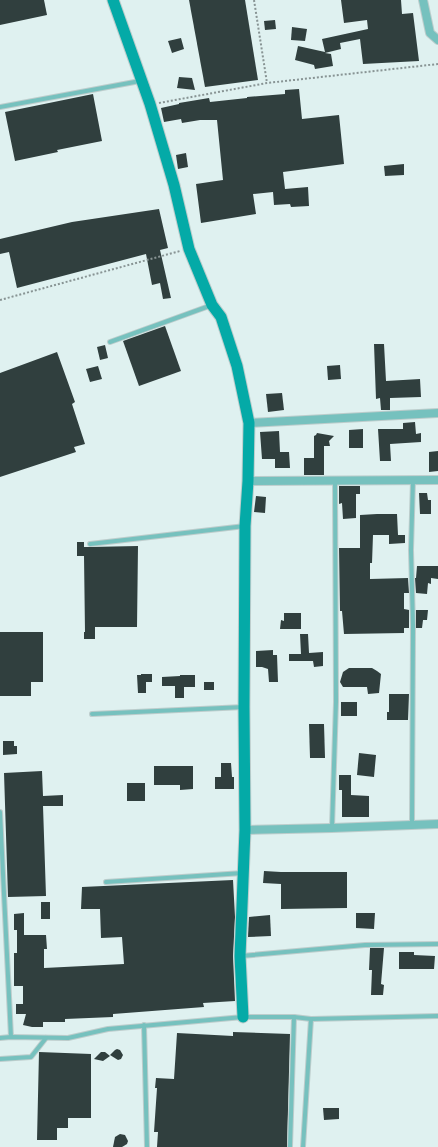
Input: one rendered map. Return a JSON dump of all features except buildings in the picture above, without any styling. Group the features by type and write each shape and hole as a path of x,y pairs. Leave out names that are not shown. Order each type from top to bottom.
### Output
{"street":[{"path":"113,0 150,104 174,185 189,249 212,305 221,317 237,366 249,423 248,481 245,526 245,830 240,956 243,1017"},
{"path":"423,0 430,32 438,40"},
{"path":"249,423 438,413"},
{"path":"248,481 438,480"},
{"path":"245,830 438,824"}],"lane":[{"path":"0,108 141,80"},
{"path":"110,342 212,305"},
{"path":"332,828 336,702 335,480"},
{"path":"412,824 413,626 411,550 413,480"},
{"path":"90,544 245,526"},
{"path":"92,714 244,707"},
{"path":"0,812 11,1037"},
{"path":"106,882 243,873"},
{"path":"240,956 365,945 438,944"},
{"path":"0,1038 68,1038 108,1029 243,1017 294,1017 311,1019 438,1016"},
{"path":"290,1147 294,1017"},
{"path":"303,1147 311,1019"},
{"path":"144,1026 147,1147"},
{"path":"0,1059 31,1057 46,1038"}],"path":[{"path":"254,0 267,83"},
{"path":"150,104 267,83 438,64"},
{"path":"0,300 189,249"}]}
